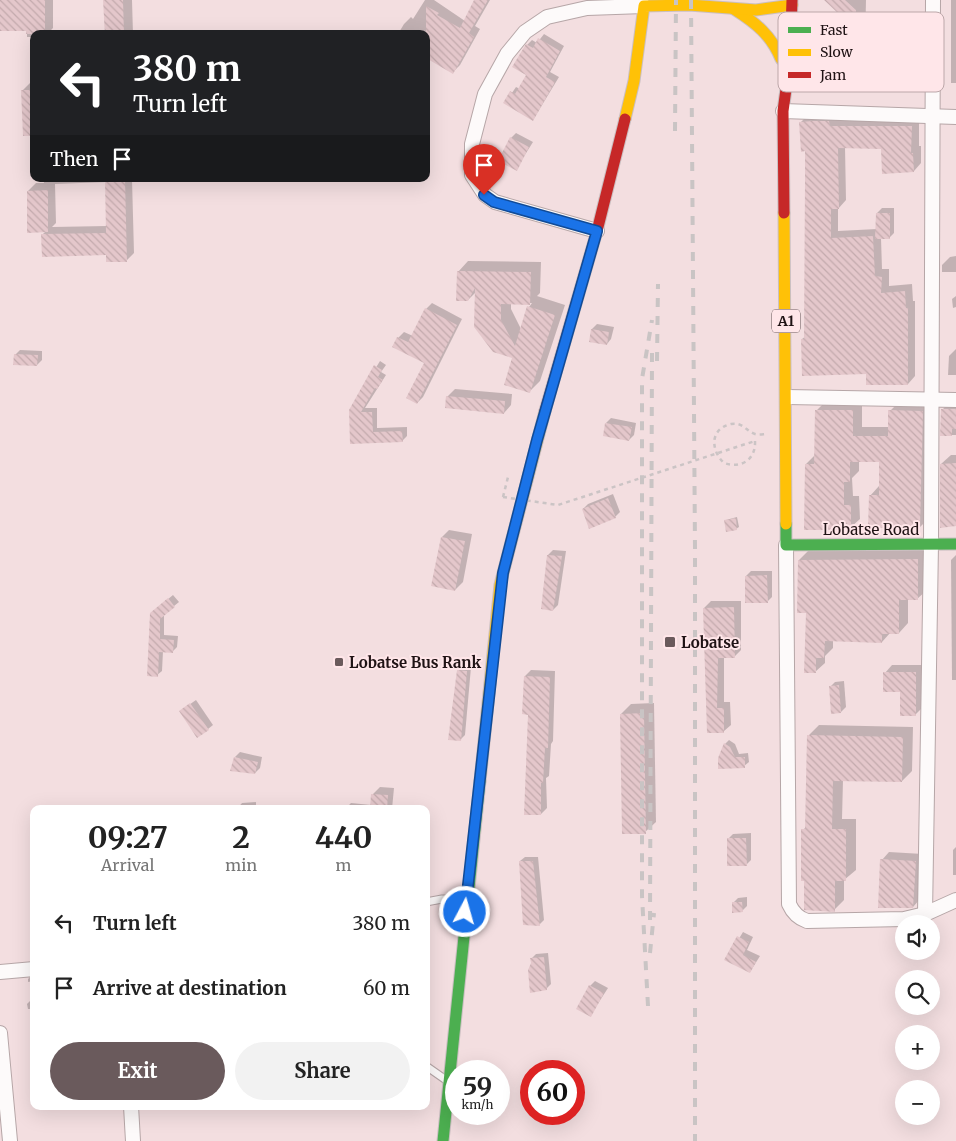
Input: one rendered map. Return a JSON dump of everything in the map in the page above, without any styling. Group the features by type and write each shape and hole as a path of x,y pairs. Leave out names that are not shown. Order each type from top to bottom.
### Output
{"main road":[{"path":"450,1060 466,899 503,573 537,440 597,231 634,81 643,3 719,6 733,3 792,3"},
{"path":"733,3 763,27 778,52"},
{"name":"A1","path":"783,92 787,397 786,544"},
{"name":"A1","path":"784,104 786,92"},
{"name":"Lobatse Road","path":"786,544 956,544"},
{"path":"442,1141 445,1112"}],"street":[{"path":"597,231 494,202 484,195 472,175 472,144 485,94 507,54 525,32 547,17 570,11 643,3"},
{"path":"925,914 931,544 932,92"},
{"path":"784,104 956,117"},
{"path":"787,397 956,400"},
{"path":"786,544 789,904 796,916 807,921 904,919 925,914 956,900"},
{"path":"0,972 30,969"},
{"path":"0,1033 10,1141"},
{"path":"131,1110 133,1141"}],"lane":[{"path":"430,901 466,899"},
{"path":"430,1069 445,1080"}],"path":[{"path":"503,496 558,505 755,441 754,454 744,464 738,466 724,463 715,452 714,447 717,433 728,425 742,425 754,434 787,434"}],"building":[{"path":"0,0 45,0 45,30 30,30 30,34 26,34 26,31 0,31"},
{"path":"103,0 123,0 124,30 105,30"},
{"path":"474,0 488,0 469,33 474,37 453,74 430,60 430,30 426,30 426,6 439,13 437,15 460,28"},
{"path":"824,0 845,0 856,10 856,12 837,12"},
{"path":"538,38 560,51 546,77 555,82 533,121 503,103 510,91 515,94 526,75 512,67 526,44 533,48"},
{"path":"21,90 30,90 30,136 23,136"},
{"path":"829,121 830,126 912,126 911,153 913,153 914,172 882,174 881,149 838,148 839,209 831,209 831,238 873,236 875,276 882,277 881,293 905,291 906,308 908,308 908,385 866,385 866,374 802,376 801,339 804,339 805,151 801,152 799,122"},
{"path":"510,137 529,147 517,171 498,161"},
{"path":"105,182 125,182 127,262 106,262 106,255 42,257 41,234 106,233"},
{"path":"48,190 48,232 27,233 27,191"},
{"path":"876,213 890,213 890,239 875,239"},
{"path":"457,271 531,272 530,305 501,304 501,320 515,346 527,306 555,315 530,393 504,385 512,358 493,352 474,327 475,288 468,301 456,301"},
{"path":"425,308 457,325 417,404 406,398 424,363 392,347 397,337 408,342"},
{"path":"591,329 609,332 607,345 589,342"},
{"path":"14,354 38,355 37,366 13,365"},
{"path":"374,365 382,370 378,377 383,380 377,389 375,388 361,412 372,412 373,432 402,431 403,442 350,444 349,410"},
{"path":"446,396 505,401 504,414 445,408"},
{"path":"941,409 956,409 956,429 952,429 952,436 940,436"},
{"path":"815,410 853,410 853,436 888,436 888,410 923,411 920,528 868,528 869,495 879,495 879,462 850,462 850,482 844,482 844,505 851,505 851,530 804,530 805,464 814,464"},
{"path":"605,423 632,427 629,441 603,436"},
{"path":"956,463 956,526 940,528 940,464"},
{"path":"608,498 616,518 589,529 582,509"},
{"path":"736,518 737,530 726,532 724,520"},
{"path":"441,537 465,541 455,591 431,586"},
{"path":"547,555 562,556 553,611 541,609"},
{"path":"918,559 918,600 899,600 899,634 882,634 882,643 825,641 824,658 816,658 816,673 804,673 806,613 797,613 798,560"},
{"path":"767,575 768,603 745,603 745,576"},
{"path":"168,598 175,607 160,619 160,639 174,640 173,653 159,652 158,677 147,676 150,613"},
{"path":"734,607 735,658 718,658 717,708 724,708 724,733 707,733 703,608"},
{"path":"457,670 467,671 461,741 448,740"},
{"path":"883,672 916,672 916,716 900,716 900,692 883,692"},
{"path":"524,676 550,677 548,748 545,748 543,783 541,783 541,815 524,815 528,715 522,714"},
{"path":"839,685 841,713 831,714 829,686"},
{"path":"190,703 209,730 197,738 179,711"},
{"path":"644,713 646,834 622,834 620,714"},
{"path":"807,735 903,737 902,782 833,781 832,829 846,829 846,881 835,881 835,912 804,910 804,881 801,881 801,829 805,829"},
{"path":"724,743 730,747 735,757 745,757 745,768 718,769 718,758"},
{"path":"234,757 258,762 255,774 230,771"},
{"path":"371,794 388,795 387,805 370,805"},
{"path":"727,838 746,838 747,866 727,866"},
{"path":"880,859 916,861 913,908 878,908"},
{"path":"519,861 533,861 540,926 523,925"},
{"path":"732,902 742,902 743,912 732,913"},
{"path":"737,936 749,942 743,955 756,962 750,973 724,960"},
{"path":"544,957 547,990 530,993 528,970 531,963 530,958"},
{"path":"589,985 604,993 591,1017 576,1009"}],"railway":[{"path":"675,131 676,0"},
{"path":"691,0 695,549 695,1141"},
{"path":"657,361 658,284"},
{"path":"648,1006 642,896 642,379 652,320"},
{"path":"650,920 652,353"},
{"path":"650,953 654,913"}],"traffic: fast":[{"path":"786,524 786,545 956,544"},
{"path":"443,1141 480,781"}],"traffic: slow":[{"path":"625,119 634,81 644,6 689,5 756,10 792,5"},
{"path":"734,9 762,30 773,43 778,53"},
{"path":"784,213 786,524"},
{"path":"480,781 500,585 545,411"}],"traffic: jam":[{"path":"792,0 792,12"},
{"path":"784,213 783,111 786,92"},
{"path":"545,411 597,231 625,119"}],"place":[{"name":"Lobatse","path":"670,642"},
{"name":"Lobatse Bus Rank","path":"339,662"}],"route":[{"path":"465,912 500,585 537,440 597,231 494,202 484,195"}]}
